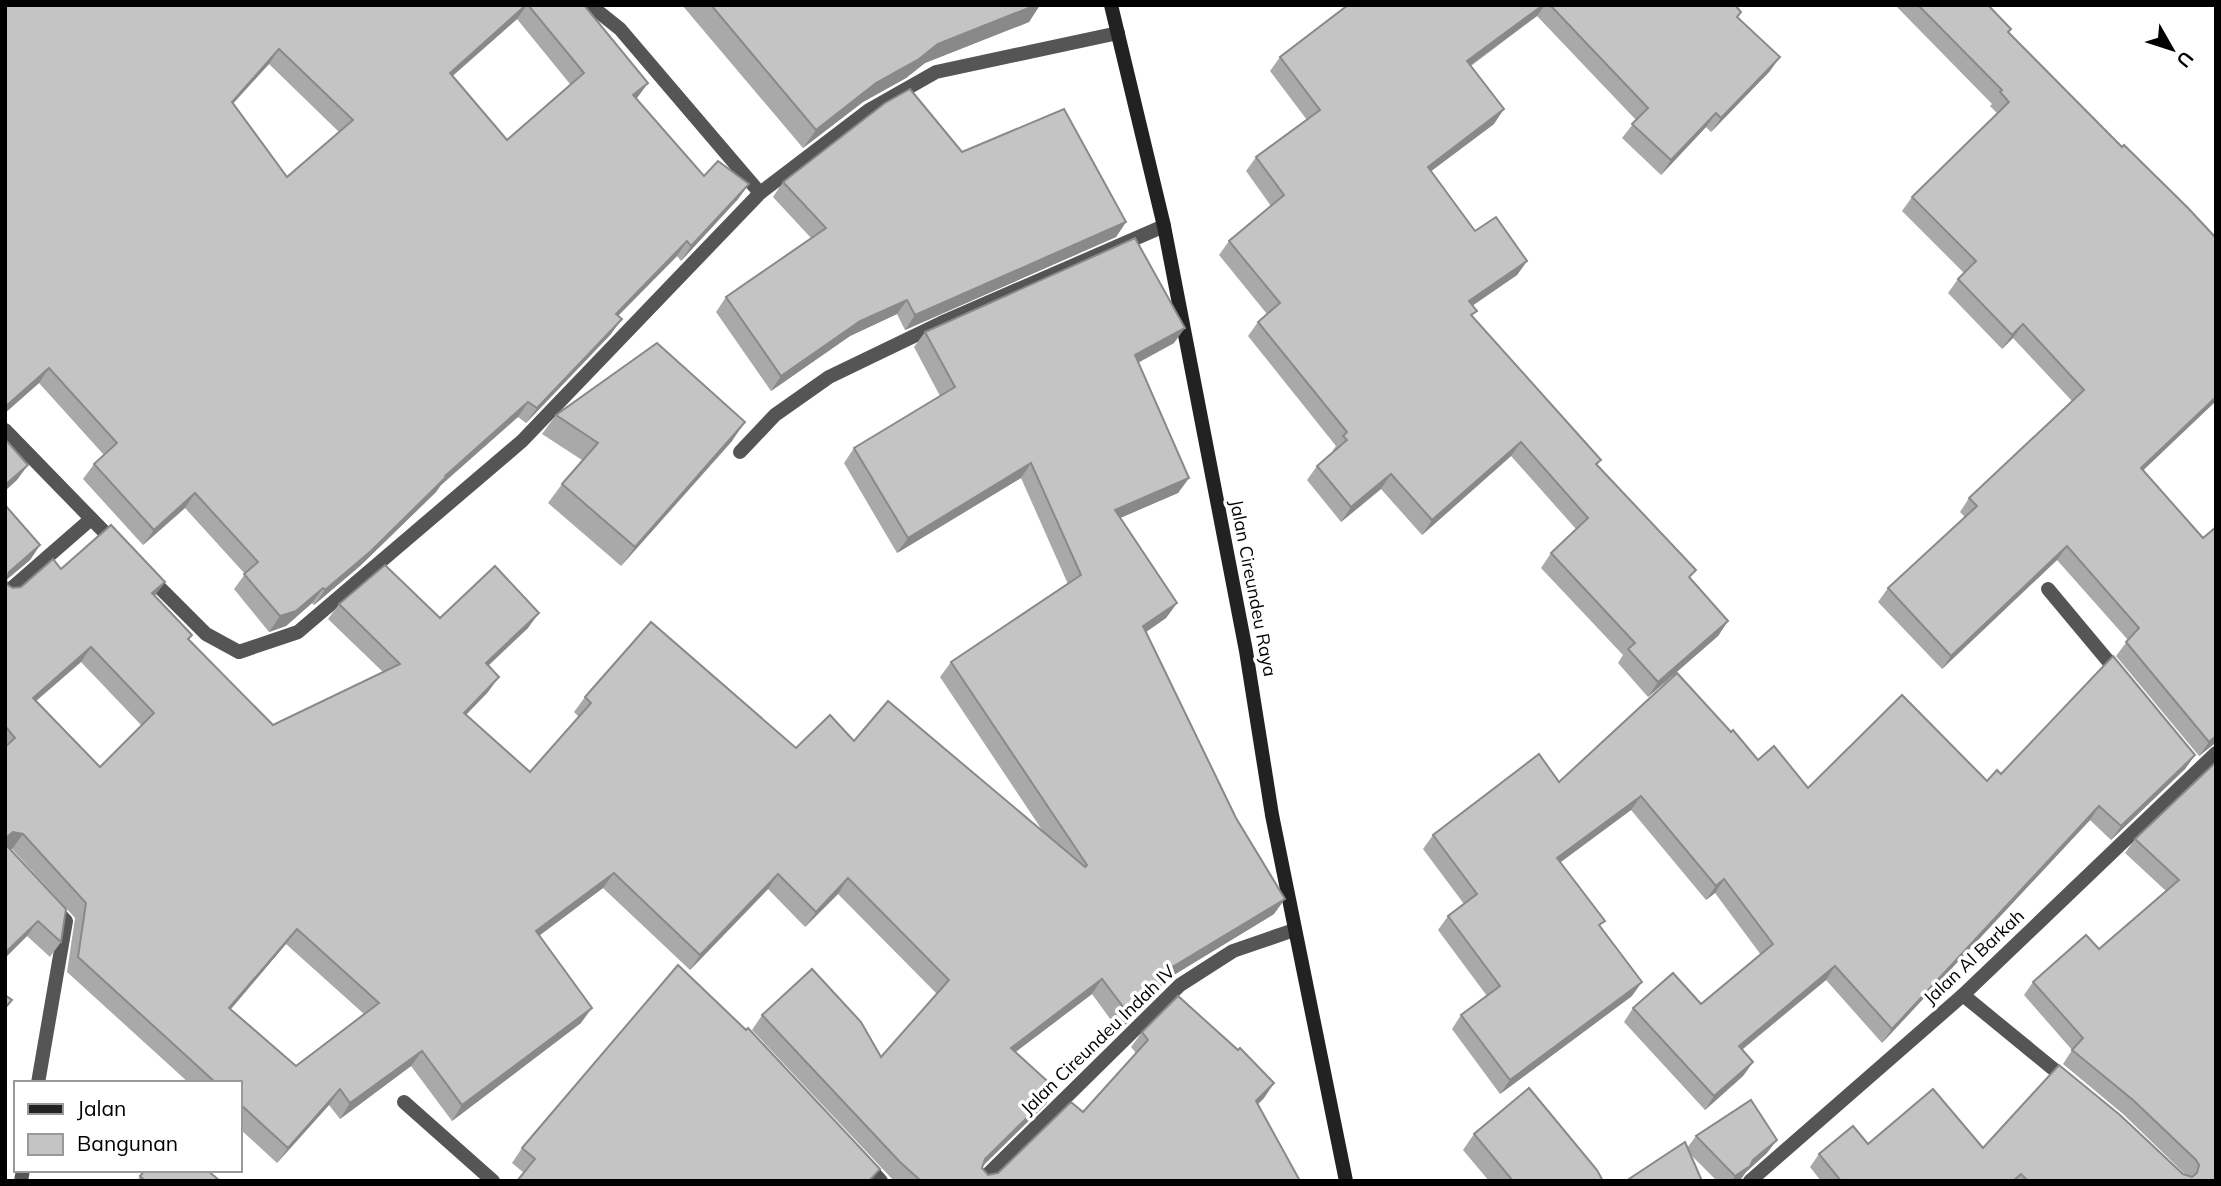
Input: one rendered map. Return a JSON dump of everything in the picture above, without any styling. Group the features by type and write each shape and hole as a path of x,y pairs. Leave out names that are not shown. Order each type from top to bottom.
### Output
{"main road":[{"name":"Jalan Cireundeu Raya","path":"1111,5 1164,226 1246,651 1272,815 1346,1181"}],"street":[{"path":"590,5 620,29 760,192"},
{"path":"5,430 206,634 239,652 298,632 522,441 760,192 869,110 936,72 1118,33"},
{"path":"740,452 775,415 829,377 941,323 1164,226"},
{"path":"5,594 91,519"},
{"path":"2048,589 2128,685"},
{"name":"Jalan Al Barkah","path":"1750,1181 1963,995 2194,764 2216,753"},
{"path":"38,1081 66,921 40,893"},
{"name":"Jalan Cireundeu Indah IV","path":"981,1181 1180,985 1233,951 1294,929"},
{"path":"1963,995 2076,1087"},
{"path":"404,1102 493,1181"},
{"path":"854,1151 881,1181"}],"building":[{"path":"5,5 526,5 450,73 507,140 584,73 528,5 584,5 648,83 633,95 704,176 718,161 749,184 691,246 687,241 616,314 622,319 537,408 528,402 445,476 371,551 296,611 280,616 244,574 258,562 195,493 154,530 94,464 117,443 49,368 5,407","holes":["279,49 353,120 287,177 232,102"]},
{"path":"711,5 1036,5 938,44 919,59 876,83 816,130"},
{"path":"1348,5 1543,5 1467,61 1504,109 1428,167 1475,231 1496,217 1527,261 1469,301 1477,311 1471,315 1601,460 1596,464 1696,570 1689,577 1728,621 1658,682 1628,649 1635,643 1551,553 1588,518 1521,442 1432,520 1391,474 1351,507 1317,466 1347,440 1343,436 1347,432 1258,322 1280,303 1229,241 1284,195 1256,157 1320,110 1280,57"},
{"path":"1550,5 1735,5 1741,12 1737,17 1780,57 1721,118 1716,113 1671,160 1632,124 1648,108"},
{"path":"1918,5 1988,5 2011,29 2008,32 2216,238 2216,397 2141,468 2203,538 2216,527 2216,736 2209,742 2126,642 2139,628 2067,546 1951,656 1888,588 1977,506 1969,498 2084,390 2023,324 2012,335 1958,279 1976,261 1912,197 2009,102 2000,92 2002,90"},
{"path":"910,89 962,152 1064,109 1126,222 915,315 907,300 860,321 781,376 726,297 826,228 783,182 885,103"},
{"path":"1135,238 1185,328 1135,355 1189,478 1115,510 1177,603 1143,626 1236,818 1285,899 1156,977 1163,983 1130,1016 1102,979 1011,1048 1056,1089 985,1159 982,1168 988,1175 998,1173 1071,1102 1083,1112 1148,1040 1142,1032 1178,996 1238,1050 1240,1048 1274,1083 1256,1101 1300,1181 921,1181 762,1015 812,969 861,1022 881,1057 949,980 848,878 816,912 778,874 700,955 614,873 536,931 592,1008 462,1105 422,1051 350,1103 340,1089 288,1148 242,1106 242,1081 214,1081 78,957 86,903 23,834 13,832 7,837 8,847 66,909 61,942 38,921 5,953 5,747 15,738 5,726 5,505 40,545 9,572 6,580 8,585 13,588 21,587 53,559 61,569 111,525 165,582 152,593 192,635 188,639 273,725 400,664 339,604 385,565 440,618 495,566 539,613 486,663 499,677 464,713 530,772 591,703 585,697 651,622 796,748 830,715 854,741 888,701 1085,867 1087,865 951,662 1081,575 1031,463 908,538 854,448 955,387 925,332","holes":["91,647 154,713 100,767 33,698","297,929 379,1003 296,1066 229,1008"]},
{"path":"657,343 745,422 635,547 562,484 598,443 556,415"},
{"path":"5,439 28,465 5,485"},
{"path":"2113,656 2195,755 2121,826 2099,806 1892,1029 1835,966 1739,1046 1753,1062 1714,1096 1633,1008 1673,973 1701,1004 1773,944 1724,879 1716,886 1641,796 1557,858 1605,921 1599,925 1642,982 1510,1080 1461,1015 1500,986 1448,916 1477,894 1433,835 1539,754 1559,782 1677,673 1731,732 1733,730 1758,760 1774,746 1808,788 1902,695 1987,781 1997,770 2001,774"},
{"path":"2216,762 2216,1181 2028,1181 2021,1174 2013,1181 1841,1181 1819,1154 1853,1126 1868,1144 1933,1089 1983,1148 2059,1065 2120,1115 2183,1174 2192,1177 2197,1173 2199,1165 2196,1160 2133,1100 2072,1050 2083,1038 2033,982 2086,935 2099,949 2179,880 2135,839"},
{"path":"678,965 746,1030 748,1028 880,1169 869,1181 517,1181 535,1159 522,1148"},
{"path":"5,995 12,1000 5,1008"},
{"path":"1529,1088 1597,1170 1603,1181 1513,1181 1474,1134"},
{"path":"1751,1100 1777,1140 1753,1160 1750,1166 1735,1176 1696,1136"},
{"path":"1685,1142 1702,1181 1626,1181"},
{"path":"143,1172 209,1172 220,1181 145,1181 140,1176"}]}
